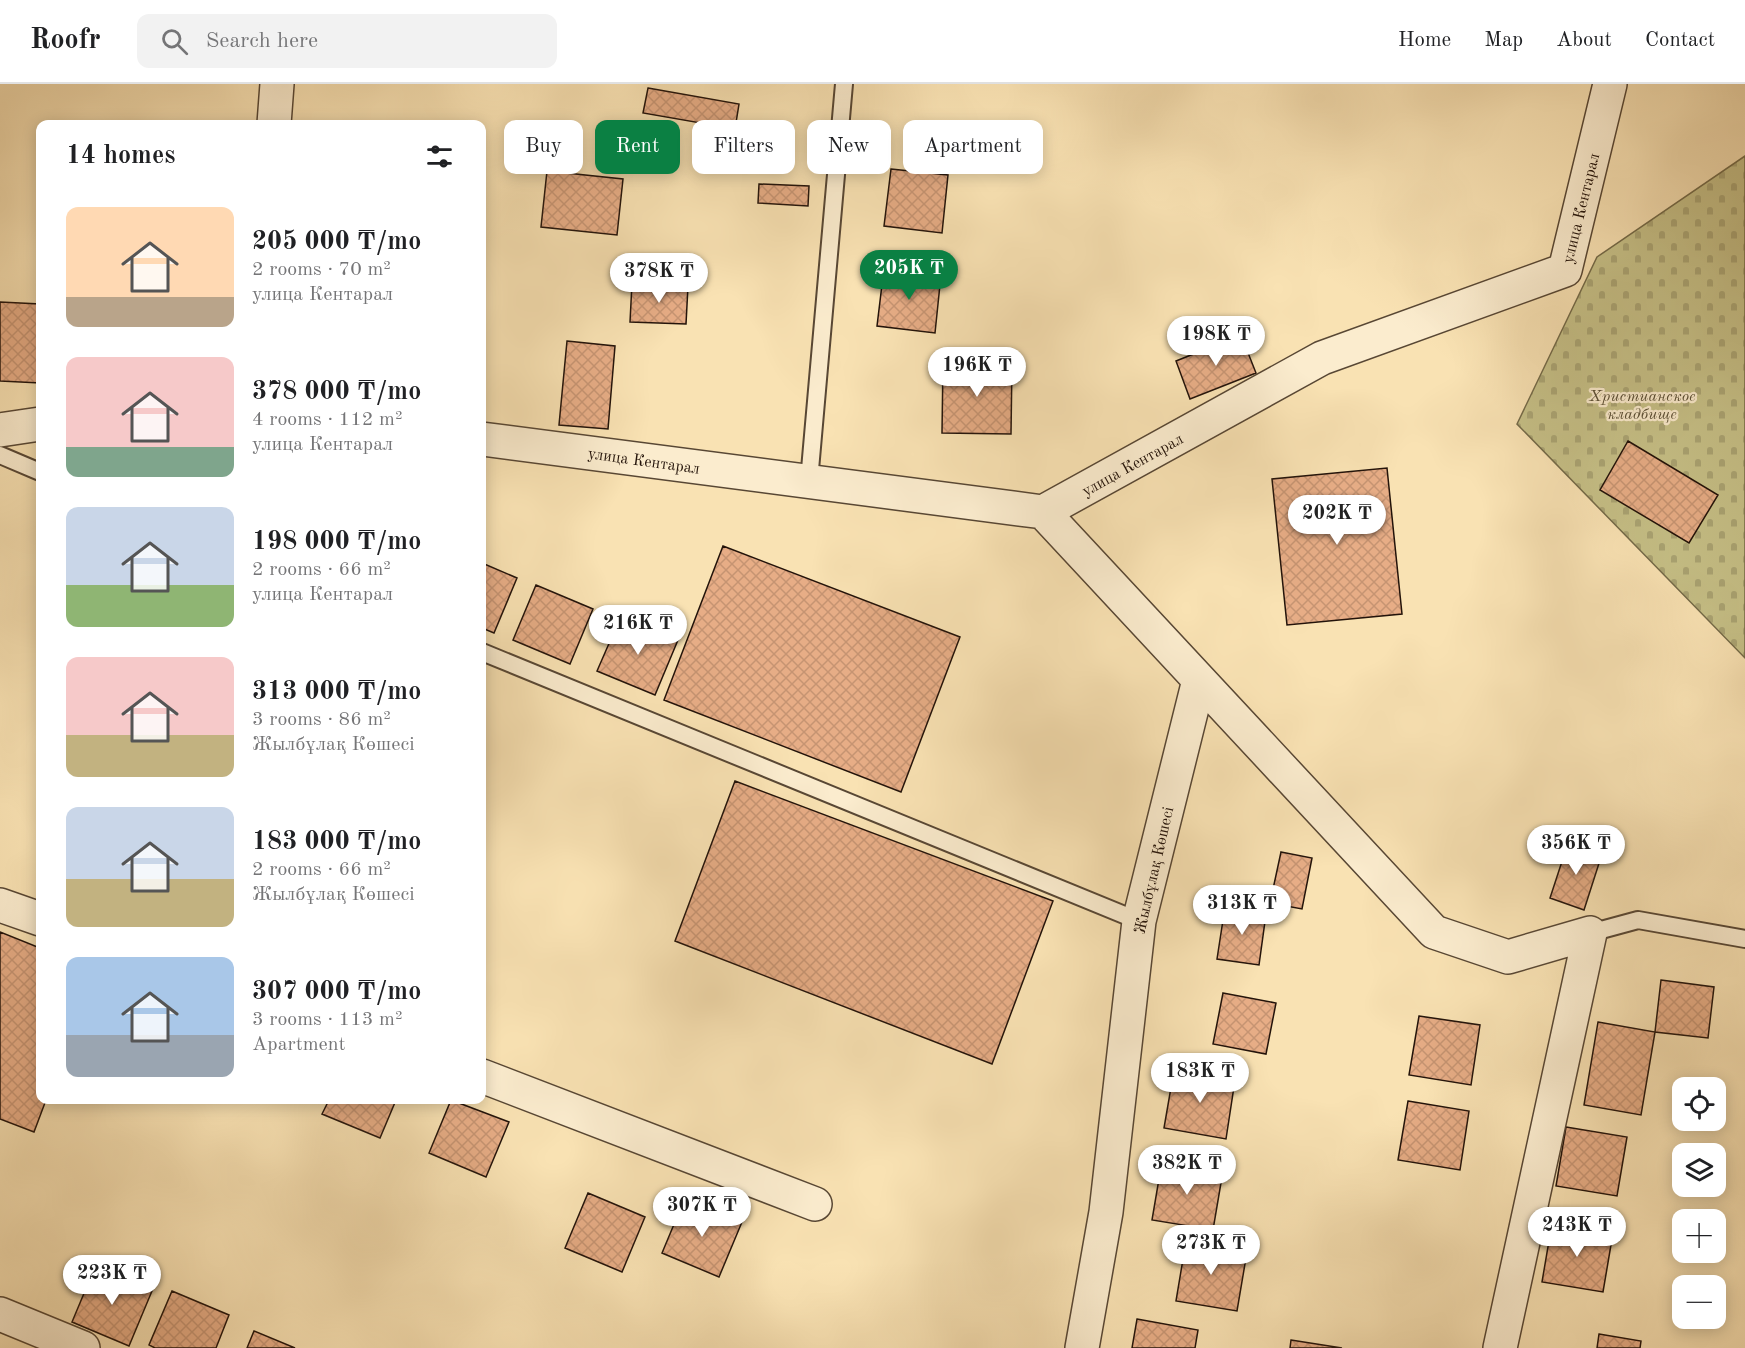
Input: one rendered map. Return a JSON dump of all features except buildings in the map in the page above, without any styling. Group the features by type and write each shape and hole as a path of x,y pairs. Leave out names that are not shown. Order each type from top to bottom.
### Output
{"street":[{"path":"274,120 277,84"},
{"name":"улица Кентарал","path":"486,441 1043,512 1322,358 1565,270 1610,84"},
{"path":"0,438 36,425"},
{"path":"1043,512 1434,932 1508,957 1590,933 1500,1348"},
{"name":"Жылбұлақ Көшесі","path":"1082,1348 1106,1212 1138,921 1199,680"},
{"path":"0,905 36,918"},
{"path":"486,1078 815,1204"},
{"path":"0,1314 83,1348"}],"lane":[{"path":"809,482 844,84"},
{"path":"0,438 36,469"},
{"path":"486,654 1138,921"},
{"path":"1590,933 1638,920 1745,939"}],"green space":[{"name":"Христианское кладбище","path":"1745,156 1745,658 1517,424 1597,257"}]}
